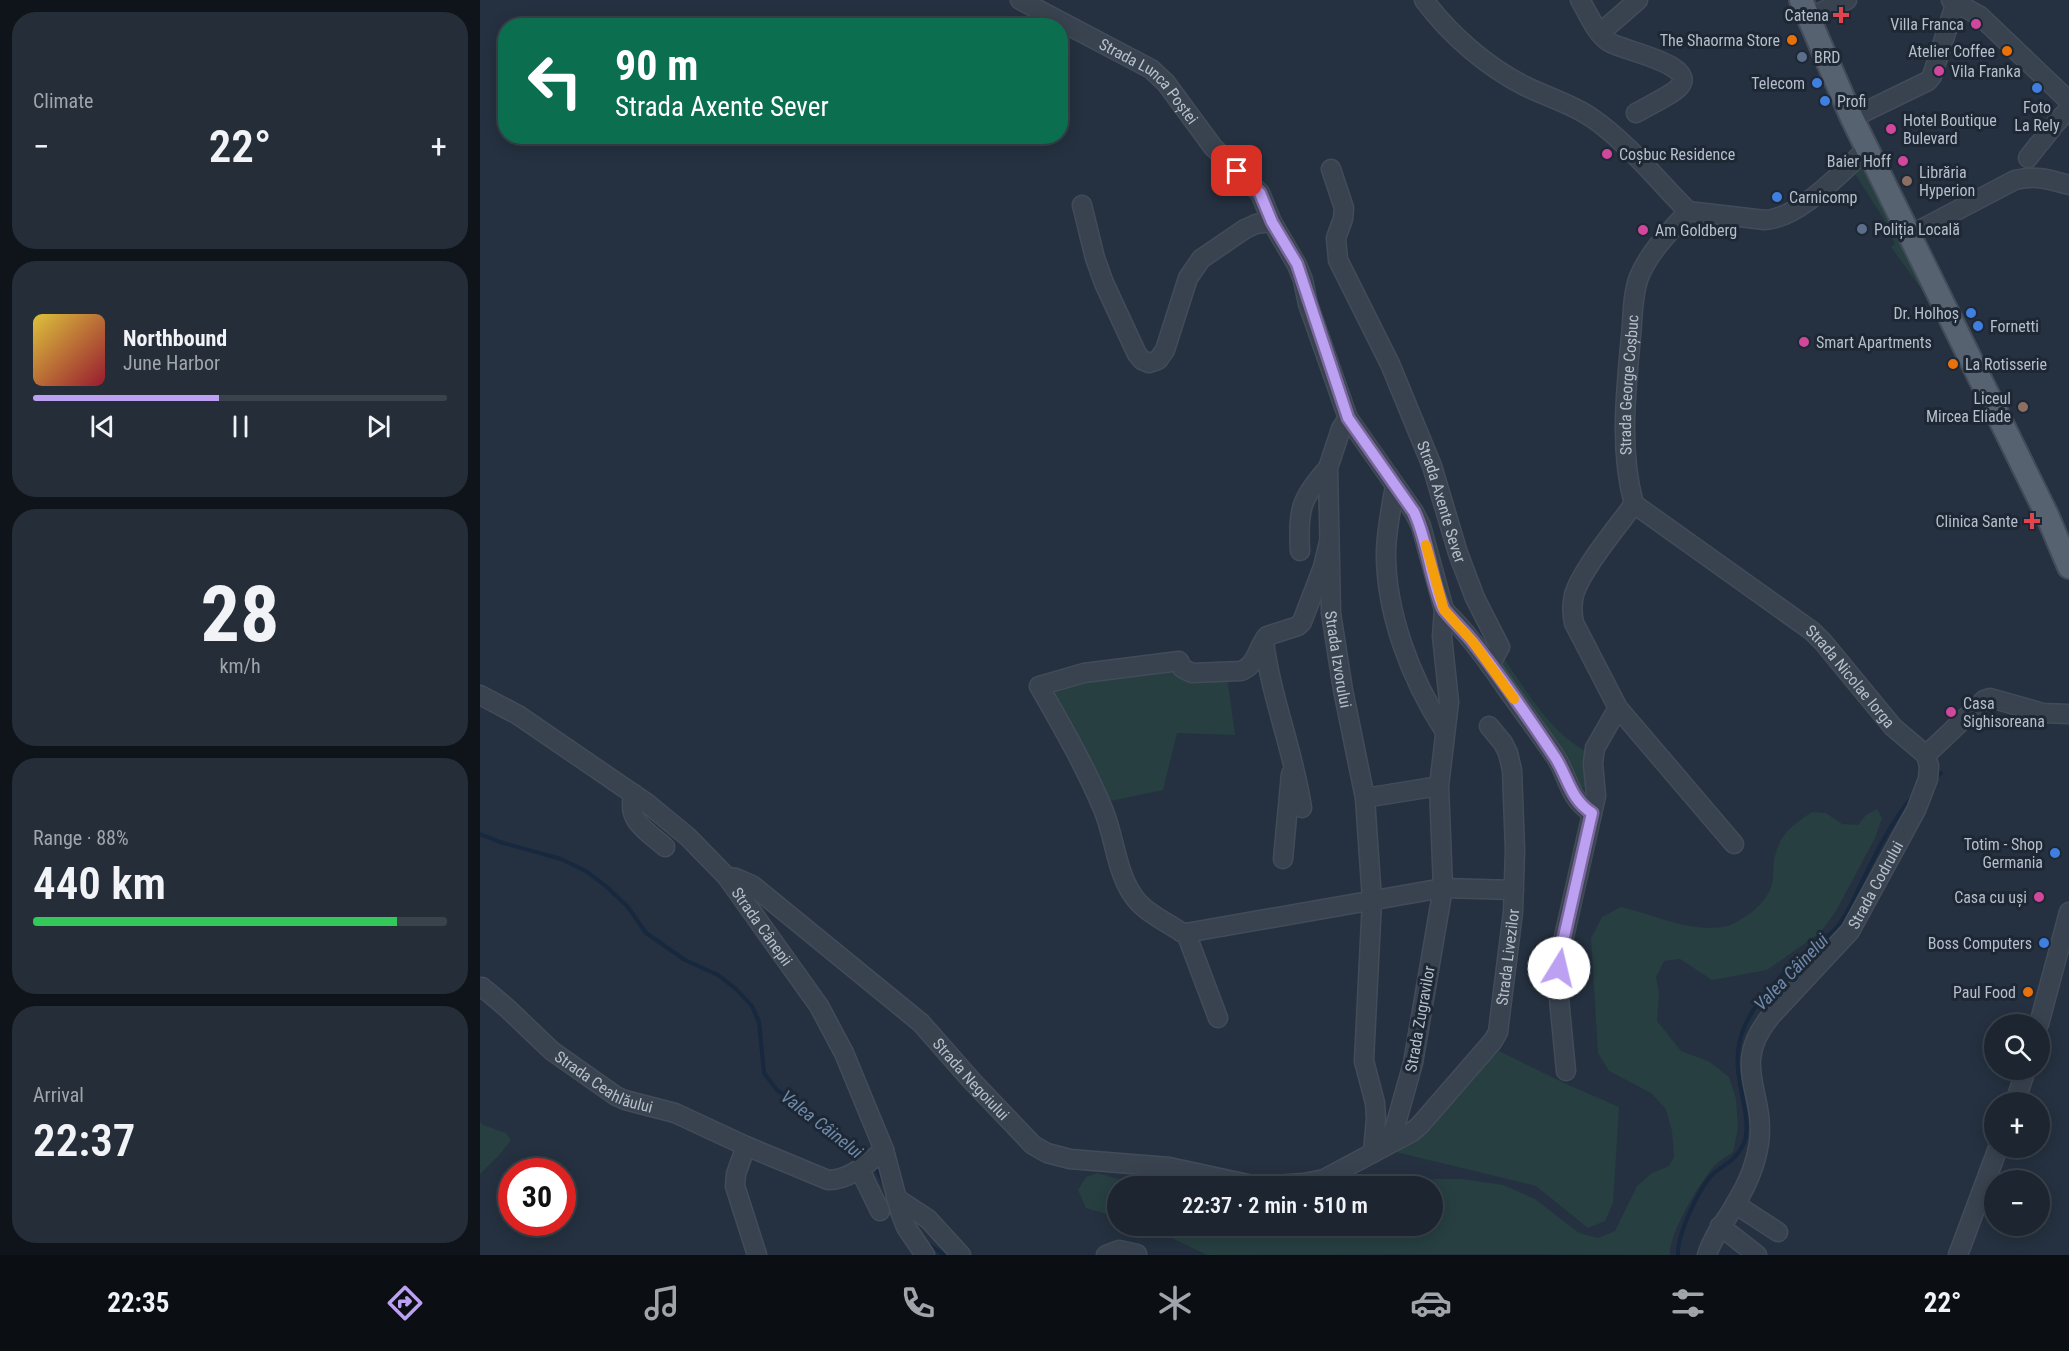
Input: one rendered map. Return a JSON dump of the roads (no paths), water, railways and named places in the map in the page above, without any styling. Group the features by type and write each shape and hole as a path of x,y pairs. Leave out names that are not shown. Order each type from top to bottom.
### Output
{"main road":[{"path":"1810,10 1852,117 2047,515 2069,567"}],"street":[{"name":"Strada Lunca Poștei","path":"1020,0 1054,18"},
{"path":"1424,0 1461,39 1503,73 1579,110 1601,124 1688,212 1765,220 1776,219 1797,209 1867,149"},
{"path":"1580,0 1605,40 1615,46 1669,64 1682,74 1683,80 1679,88 1636,113"},
{"path":"1600,33 1638,0"},
{"path":"1810,10 1847,0"},
{"path":"1852,117 1928,81 1932,76 1954,1 1987,22 2069,101"},
{"name":"Strada Lunca Poștei","path":"1068,25 1151,69 1160,77 1213,147 1260,193 1272,222"},
{"path":"1910,235 2029,158 2069,109"},
{"path":"2029,158 2030,177 2069,185"},
{"name":"Strada Axente Sever","path":"1331,169 1343,199 1344,208 1343,219 1336,238 1338,260 1390,364 1432,466 1458,553 1475,598 1500,647 1490,665"},
{"path":"1082,205 1095,258 1104,283 1137,354 1149,363 1158,360 1165,350 1192,270 1201,259 1245,229 1256,224 1272,222"},
{"name":"Strada George Coșbuc","path":"1635,504 1624,449 1635,291 1648,260 1688,212"},
{"name":"Strada Zugravilor","path":"1272,222 1297,264 1308,304 1348,418 1409,503 1421,526 1444,610 1442,636 1449,702 1439,786 1443,888 1413,1064 1395,1127 1378,1150"},
{"name":"Strada Izvorului","path":"1348,418 1341,429 1328,468 1331,613 1343,690 1365,798 1372,900 1364,1061 1375,1103 1378,1150"},
{"path":"1300,551 1301,509 1314,484 1328,468"},
{"path":"1395,486 1390,509 1386,552 1394,619 1422,695 1444,730"},
{"path":"1635,504 1582,579 1573,597 1574,623 1618,708 1734,844"},
{"name":"Strada Nicolae Iorga","path":"1635,504 1812,631 1893,727 1926,755"},
{"path":"1329,542 1323,567 1302,622 1298,626 1267,636 1254,662 1248,668 1240,671 1192,673 1182,668 1179,661 1084,673 1040,686 1073,746 1103,810 1128,889 1148,911 1186,933 1443,888 1514,890"},
{"name":"Strada Zugravilor","path":"1444,610 1462,628 1490,665"},
{"path":"1263,641 1298,777 1302,808"},
{"path":"1490,665 1557,759 1573,796 1582,807 1592,813"},
{"name":"Strada Cânepii","path":"480,695 518,715 634,794 688,837 727,877 819,1006 844,1053 885,1150 900,1214 906,1227 925,1254"},
{"path":"1926,755 1984,700 1990,698 2043,713 2069,714"},
{"path":"1566,1071 1558,988 1561,950 1596,796 1593,763 1595,748 1618,708"},
{"name":"Strada Livezilor","path":"1378,1150 1412,1132 1420,1125 1493,1041 1498,1032 1514,912 1515,850 1512,770 1503,743 1489,726"},
{"name":"Strada Codrului","path":"1707,1255 1713,1239 1735,1204 1754,1164 1759,1144 1760,1124 1750,1059 1753,1044 1770,1017 1850,931 1916,810 1928,779 1929,766 1926,755"},
{"path":"1283,859 1293,759"},
{"path":"1365,798 1439,786"},
{"path":"634,794 630,804 632,813 640,824 665,847"},
{"name":"Strada Negoiului","path":"727,877 752,885 899,1004 937,1039 972,1081 1033,1145 1047,1153 1071,1159 1169,1167 1211,1176"},
{"path":"2042,1014 2069,912"},
{"path":"1186,933 1218,1018"},
{"name":"Strada Ceahlăului","path":"482,987 552,1051 625,1100 675,1113 828,1180 835,1180 860,1170 885,1150"},
{"path":"746,1146 736,1174 735,1186 757,1255"},
{"name":"Strada Negoiului","path":"1330,1176 1378,1150"},
{"path":"1958,1255 1994,1158"},
{"path":"860,1170 880,1211"},
{"path":"896,1198 928,1220 961,1255"},
{"path":"1735,1204 1778,1232"},
{"path":"1720,1226 1757,1255"},
{"path":"1106,1255 1119,1250 1137,1254"}],"waterway":[{"name":"Valea Câinelui","path":"1935,778 1941,773"},
{"name":"Valea Câinelui","path":"1678,1255 1685,1224 1702,1189 1714,1173 1737,1155 1746,1137 1746,1118 1738,1060 1738,1051 1746,1023 1774,983 1838,926 1898,815 1913,796"},
{"name":"Valea Câinelui","path":"480,834 561,859 586,871 628,907 646,933 685,960 718,975 736,989 752,1006 759,1022 764,1073 777,1090 848,1140 867,1159"},
{"name":"Valea Câinelui","path":"875,1166 884,1183"},
{"name":"Valea Câinelui","path":"927,1244 945,1255"}],"place":[{"name":"Catena","path":"1841,15"},
{"name":"Villa Franca","path":"1976,24"},
{"name":"The Shaorma Store","path":"1792,40"},
{"name":"Atelier Coffee","path":"2007,51"},
{"name":"BRD","path":"1802,57"},
{"name":"Vila Franka","path":"1939,71"},
{"name":"Telecom","path":"1817,83"},
{"name":"Foto La Rely","path":"2037,88"},
{"name":"Profi","path":"1825,101"},
{"name":"Hotel Boutique Bulevard","path":"1891,129"},
{"name":"Coșbuc Residence","path":"1607,154"},
{"name":"Baier Hoff","path":"1903,161"},
{"name":"Librăria Hyperion","path":"1907,181"},
{"name":"Carnicomp","path":"1777,197"},
{"name":"Poliția Locală","path":"1862,229"},
{"name":"Am Goldberg","path":"1643,230"},
{"name":"Dr. Holhoș","path":"1971,313"},
{"name":"Fornetti","path":"1978,326"},
{"name":"Smart Apartments","path":"1804,342"},
{"name":"La Rotisserie","path":"1953,364"},
{"name":"Liceul Mircea Eliade","path":"2023,407"},
{"name":"Clinica Sante","path":"2032,521"},
{"name":"Casa Sighisoreana","path":"1951,712"},
{"name":"Totim - Shop Germania","path":"2055,853"},
{"name":"Casa cu uși","path":"2039,897"},
{"name":"Boss Computers","path":"2044,943"},
{"name":"Paul Food","path":"2028,992"}]}
